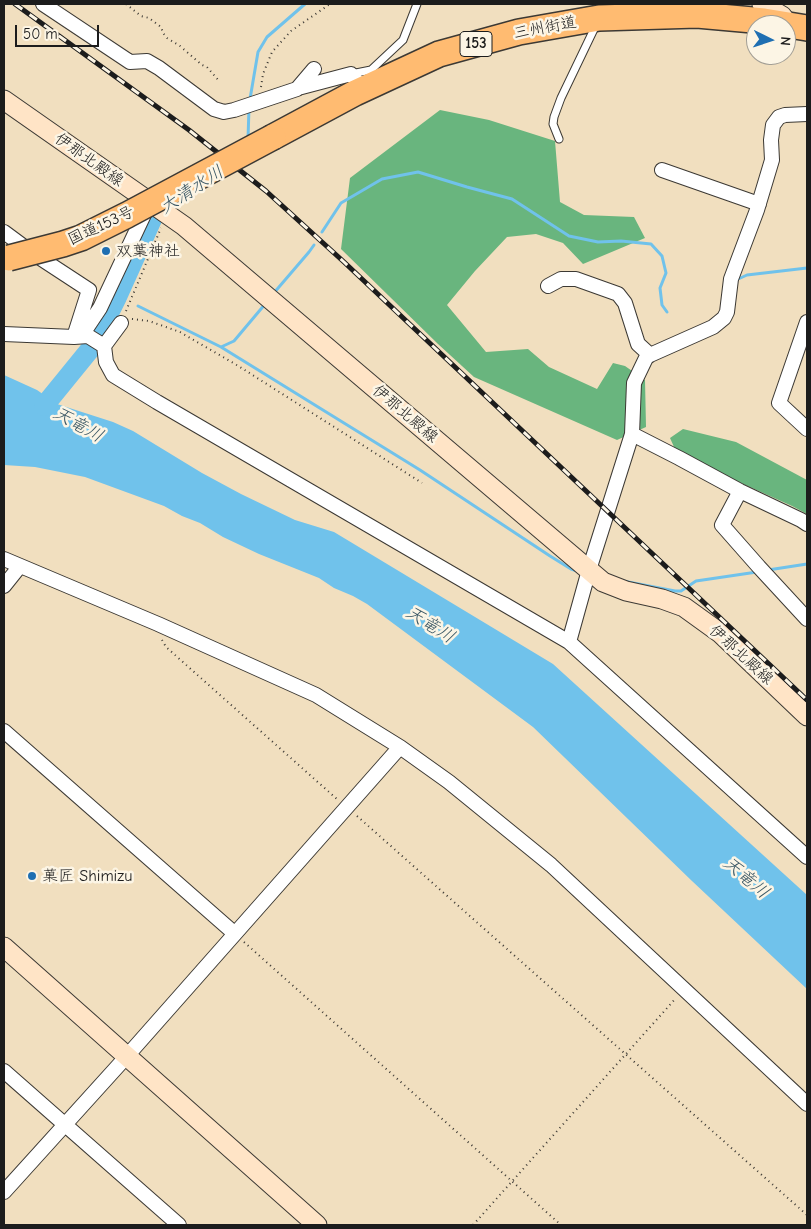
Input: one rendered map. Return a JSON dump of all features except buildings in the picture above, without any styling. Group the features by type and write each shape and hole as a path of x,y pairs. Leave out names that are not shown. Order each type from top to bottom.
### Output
{"highway":[{"name":"三州街道","path":"273,137 357,82 439,54 519,32 600,15 632,17 692,10 723,17 798,26"},
{"name":"国道153号","path":"6,258 81,238 273,137"}],"main road":[{"path":"632,17 659,4"},
{"path":"762,4 798,26"},
{"name":"伊那北殿線","path":"4,100 184,226 603,582 626,591 662,599 684,607 720,632 807,716"},
{"path":"4,947 316,1225"}],"street":[{"path":"43,4 130,62 147,61 214,109 224,112 297,89 357,82"},
{"path":"297,89 314,69"},
{"path":"570,642 589,570 632,434 634,383 646,358 650,355 713,327 724,318 727,312 731,280 759,204 772,160 771,140 773,125 779,117 785,115 807,114"},
{"path":"662,170 759,204"},
{"path":"74,338 86,329 100,308 159,209"},
{"path":"4,232 89,290 74,338"},
{"path":"548,286 562,279 576,280 618,294 625,303 638,344 650,355"},
{"path":"807,322 779,403 807,429"},
{"path":"121,323 104,346 106,362 114,375 165,407 570,642 807,858"},
{"path":"4,334 74,338 88,336 104,346"},
{"path":"632,434 807,524"},
{"path":"740,491 722,525 807,619"},
{"path":"4,559 158,624 316,695 400,747 449,782 550,865 807,1104"},
{"path":"4,586 20,566"},
{"path":"4,731 234,933"},
{"path":"4,1192 400,747"},
{"path":"4,1071 179,1225"}],"lane":[{"path":"357,82 403,40 417,4"},
{"path":"559,139 553,124 554,117 600,15"}],"path":[{"path":"126,4 141,16 150,18 161,27 167,38 180,46 202,66 207,67 219,81"},
{"path":"253,103 272,52 291,31 330,4"},
{"path":"121,323 159,209"},
{"path":"121,323 129,318 149,321 180,332 249,372 422,483"},
{"path":"158,624 159,634 166,647 807,1216"},
{"path":"234,933 562,1225"},
{"path":"473,1225 684,989"}],"green space":[{"path":"440,110 489,120 555,141 560,202 584,215 634,217 645,238 583,264 563,243 536,234 507,237 447,305 486,352 528,349 549,367 597,389 613,363 625,366 645,380 646,427 617,440 474,377 341,249 350,178"},
{"path":"683,429 736,442 807,480 807,514 721,474 683,467 670,438"}],"water":[{"name":"天竜川","path":"4,375 37,390 57,404 113,422 133,431 202,473 295,520 334,532 553,664 807,895 807,989 533,727 367,604 334,588 319,578 259,554 164,506 85,477 35,467 4,465"}],"waterway":[{"name":"大清水川","path":"250,99 258,52 267,37 305,4"},
{"name":"大清水川","path":"248,139 249,108"},
{"path":"322,232 341,203 382,179 418,172 512,199 569,236 598,242 621,241 651,244 662,256 666,273 660,288 662,305 667,312"},
{"name":"大清水川","path":"44,406 92,347 154,215"},
{"path":"273,294 314,245"},
{"path":"736,282 736,280 747,275 807,268"},
{"name":"大清水川","path":"117,297 122,299"},
{"path":"138,306 221,347 234,341 266,303"},
{"path":"221,347 420,470 550,556 577,571"},
{"path":"768,570 807,564"},
{"path":"623,581 681,591 696,581 757,572"}],"railway":[{"path":"15,4 189,130 266,191 344,262 807,700"}],"place":[{"name":"双葉神社","path":"106,251"},
{"name":"菓匠 Shimizu","path":"32,876"}]}
